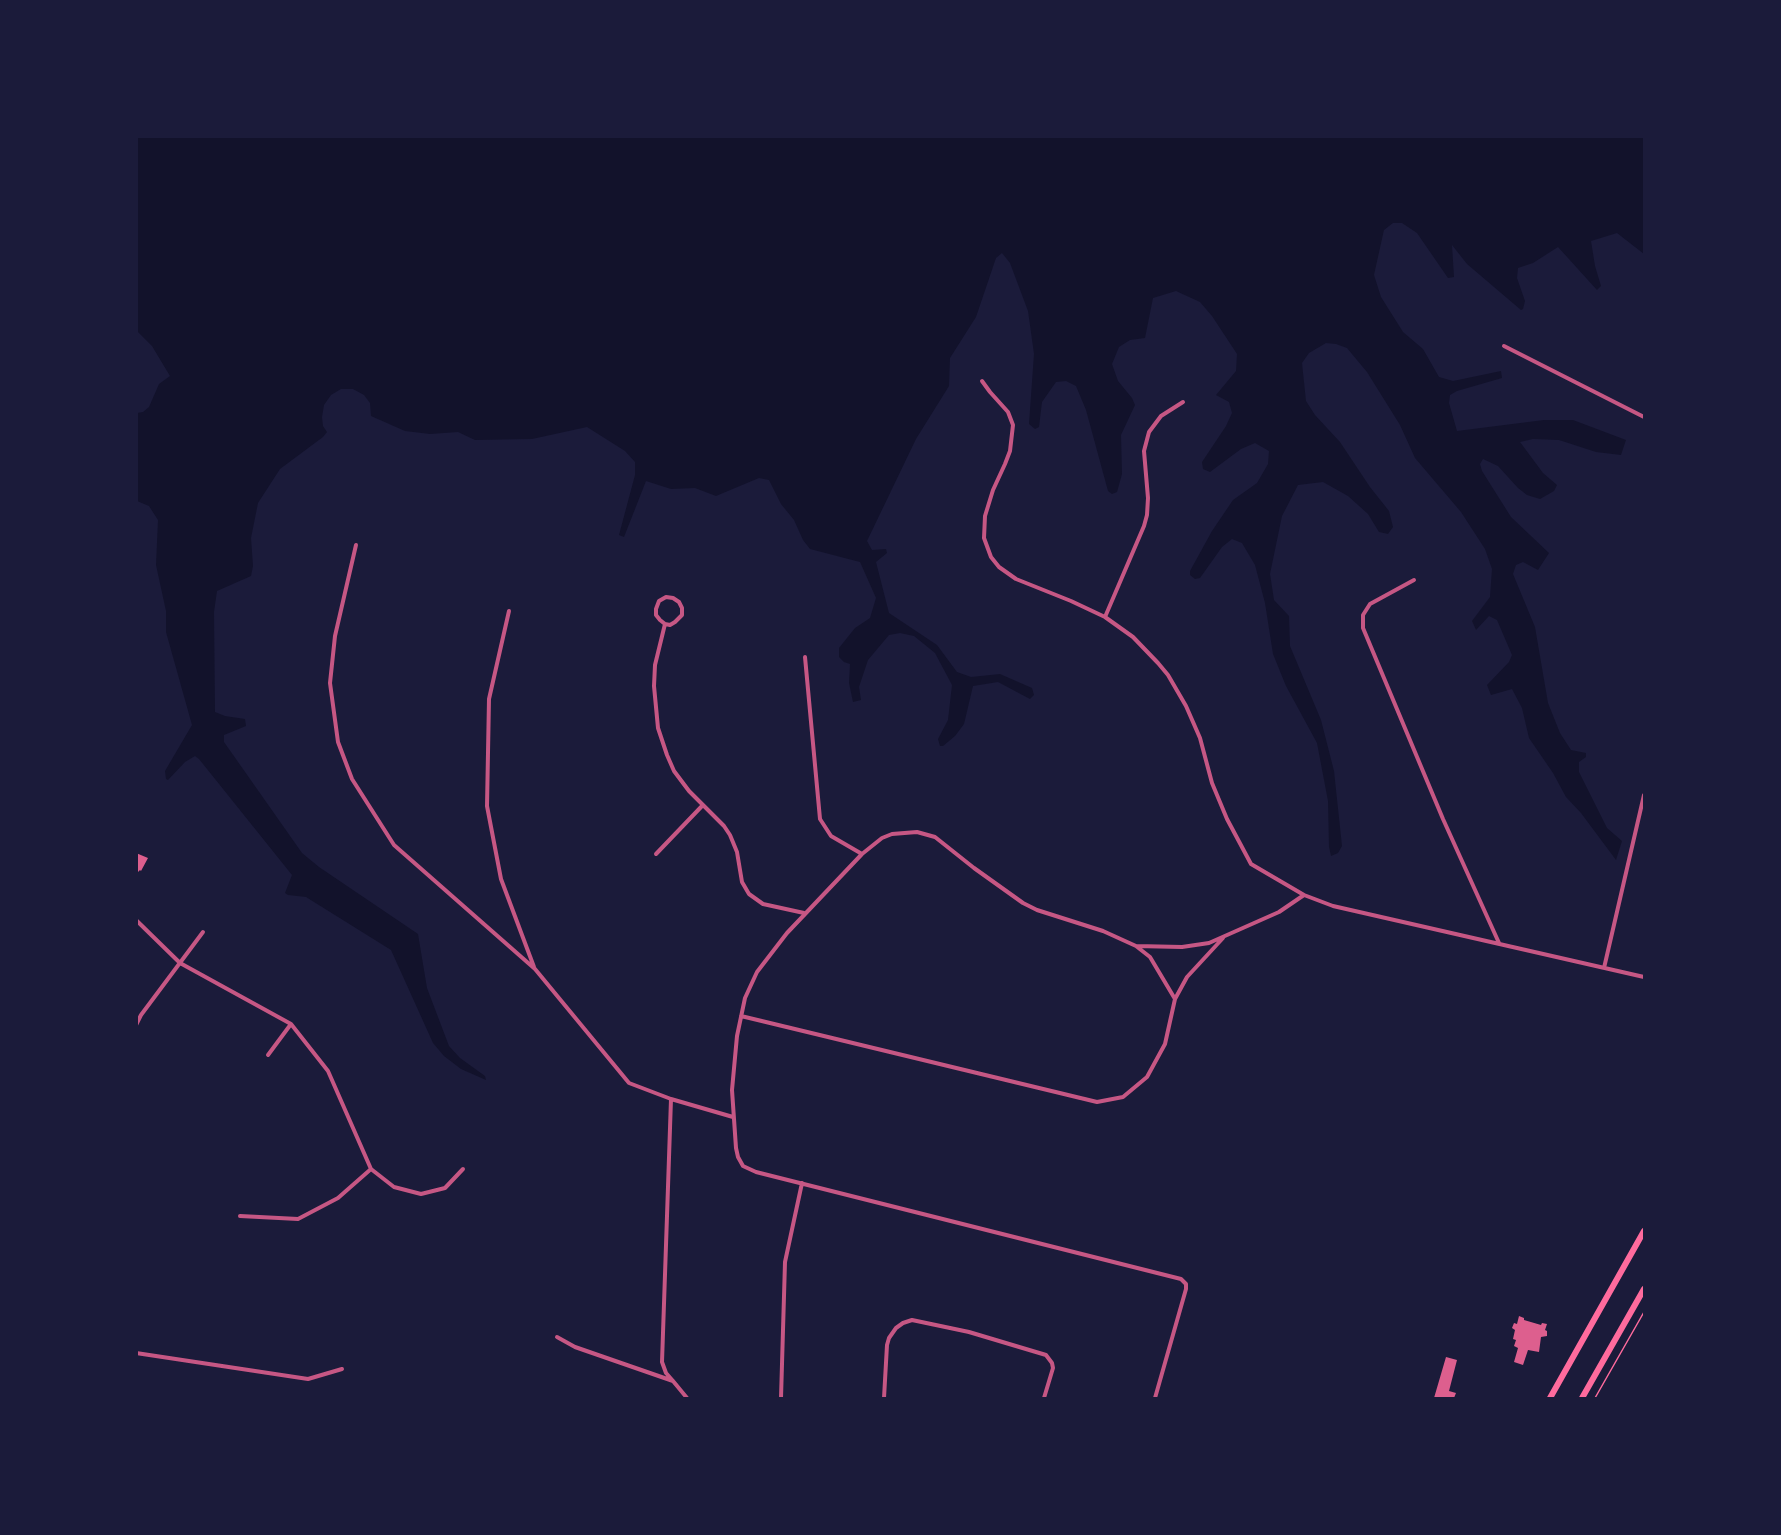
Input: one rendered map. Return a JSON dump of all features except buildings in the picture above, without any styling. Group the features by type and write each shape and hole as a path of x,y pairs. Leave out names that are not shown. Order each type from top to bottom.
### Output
{"main road":[{"path":"1550,1398 1644,1231"},
{"path":"1582,1398 1644,1289"}],"street":[{"path":"1504,346 1644,417"},
{"path":"982,381 1004,405 1013,425 1010,451 993,489 985,516 984,538 991,557 998,566 1016,579 1105,617 1134,637 1168,675 1181,695 1200,738 1216,792 1227,819 1251,864 1304,895 1333,906 1644,977"},
{"path":"1105,617 1147,514 1144,452 1149,432 1161,416 1183,402"},
{"path":"356,545 335,636 330,682 338,742 351,779 394,845 535,969 629,1083 671,1099 733,1117"},
{"path":"1414,580 1370,604 1363,615 1363,628 1443,819 1499,943"},
{"path":"666,597 673,598 679,602 682,615 670,625 665,624 656,615 656,609 659,601 666,597"},
{"path":"509,611 489,699 487,806 501,879 535,969"},
{"path":"665,624 655,665 655,707 658,728 674,771 702,806 730,834 737,852 742,882 749,894 763,904 804,914"},
{"path":"805,657 819,819 831,836 862,854"},
{"path":"1604,968 1644,795"},
{"path":"656,854 702,806"},
{"path":"1155,1398 1186,1289 1186,1284 1181,1279 756,1172 743,1166 738,1157 733,1117 734,1060 745,998 757,972 787,933 862,854 882,838 892,834 927,833 944,843 1023,903 1136,945 1150,957 1175,999"},
{"path":"1136,945 1195,946 1224,937 1279,912 1304,895"},
{"path":"136,920 180,963 291,1024 328,1071 371,1168 394,1187 421,1194 445,1188 463,1170"},
{"path":"136,1025 203,932"},
{"path":"741,1017 1097,1102 1123,1097 1148,1077 1165,1044 1175,999 1187,977 1224,937"},
{"path":"268,1055 291,1024"},
{"path":"671,1099 662,1362 666,1373 687,1398"},
{"path":"240,1216 298,1219 338,1198 371,1168"},
{"path":"781,1398 785,1262 802,1183"},
{"path":"884,1398 889,1338 896,1328 912,1320 941,1325 1041,1352 1049,1358 1053,1368 1044,1398"},
{"path":"557,1337 575,1347 673,1381"},
{"path":"136,1353 308,1379 342,1369"}],"path":[{"path":"1595,1398 1644,1312"}],"shaded area":[{"path":"137,136 1644,137 1644,254 1617,233 1591,241 1601,286 1597,290 1558,247 1533,263 1518,268 1517,278 1525,301 1521,310 1467,264 1452,245 1454,277 1448,278 1417,233 1402,223 1393,223 1384,230 1374,275 1381,297 1403,332 1423,349 1439,377 1453,381 1501,371 1502,378 1450,395 1449,403 1457,431 1544,420 1573,420 1626,440 1621,455 1596,452 1559,440 1533,439 1520,442 1543,473 1557,485 1554,491 1540,499 1527,495 1518,488 1498,466 1483,459 1480,464 1482,471 1511,517 1549,553 1538,570 1523,562 1516,565 1513,574 1535,627 1548,703 1560,733 1571,750 1586,753 1586,757 1579,762 1579,772 1607,828 1622,841 1616,860 1581,813 1566,797 1529,738 1522,708 1512,689 1491,695 1487,685 1509,662 1512,655 1497,620 1489,616 1476,630 1472,621 1490,597 1492,569 1485,549 1461,512 1415,458 1400,425 1367,372 1347,348 1326,343 1309,353 1302,363 1306,401 1315,415 1340,442 1389,511 1393,527 1388,534 1379,532 1368,514 1348,496 1323,482 1298,485 1282,516 1270,574 1274,600 1289,616 1290,646 1321,720 1334,771 1342,846 1338,853 1331,856 1328,801 1317,743 1286,686 1273,654 1265,603 1255,565 1242,543 1232,539 1222,547 1200,578 1195,579 1190,575 1212,531 1233,500 1257,483 1268,464 1269,451 1255,443 1241,449 1210,472 1203,469 1202,462 1232,413 1229,402 1216,395 1236,371 1237,354 1200,302 1176,291 1153,298 1145,338 1130,340 1119,347 1112,364 1118,381 1135,405 1121,435 1122,474 1117,492 1112,494 1108,491 1086,410 1076,386 1066,381 1056,382 1042,402 1039,427 1035,429 1029,424 1034,354 1028,311 1010,263 1002,253 996,258 976,317 950,358 949,386 916,439 867,541 872,550 886,549 887,553 876,562 889,613 937,645 957,672 971,677 1000,674 1032,688 1034,695 1030,699 998,682 973,686 964,724 943,746 940,746 938,739 948,720 952,685 935,653 914,636 900,633 889,635 868,660 859,687 861,700 853,702 849,683 850,664 839,657 839,648 855,628 870,618 876,598 860,562 810,549 794,520 781,504 769,480 759,478 716,496 695,488 671,489 646,481 624,537 619,535 635,475 635,462 625,451 587,427 532,439 475,440 458,432 430,434 405,431 371,416 370,403 364,395 353,389 341,389 331,395 324,405 322,417 323,426 327,432 280,469 258,503 251,538 253,566 251,576 217,591 214,612 215,712 245,719 246,726 224,735 224,742 302,853 418,934 427,988 449,1046 460,1058 485,1076 486,1080 461,1069 444,1056 433,1043 391,950 306,897 285,893 292,875 199,759 195,756 185,762 168,780 166,779 165,771 192,725 166,632 166,611 156,565 158,520 149,506 137,501 137,413 149,407 159,384 170,376 152,346 137,331"}]}
